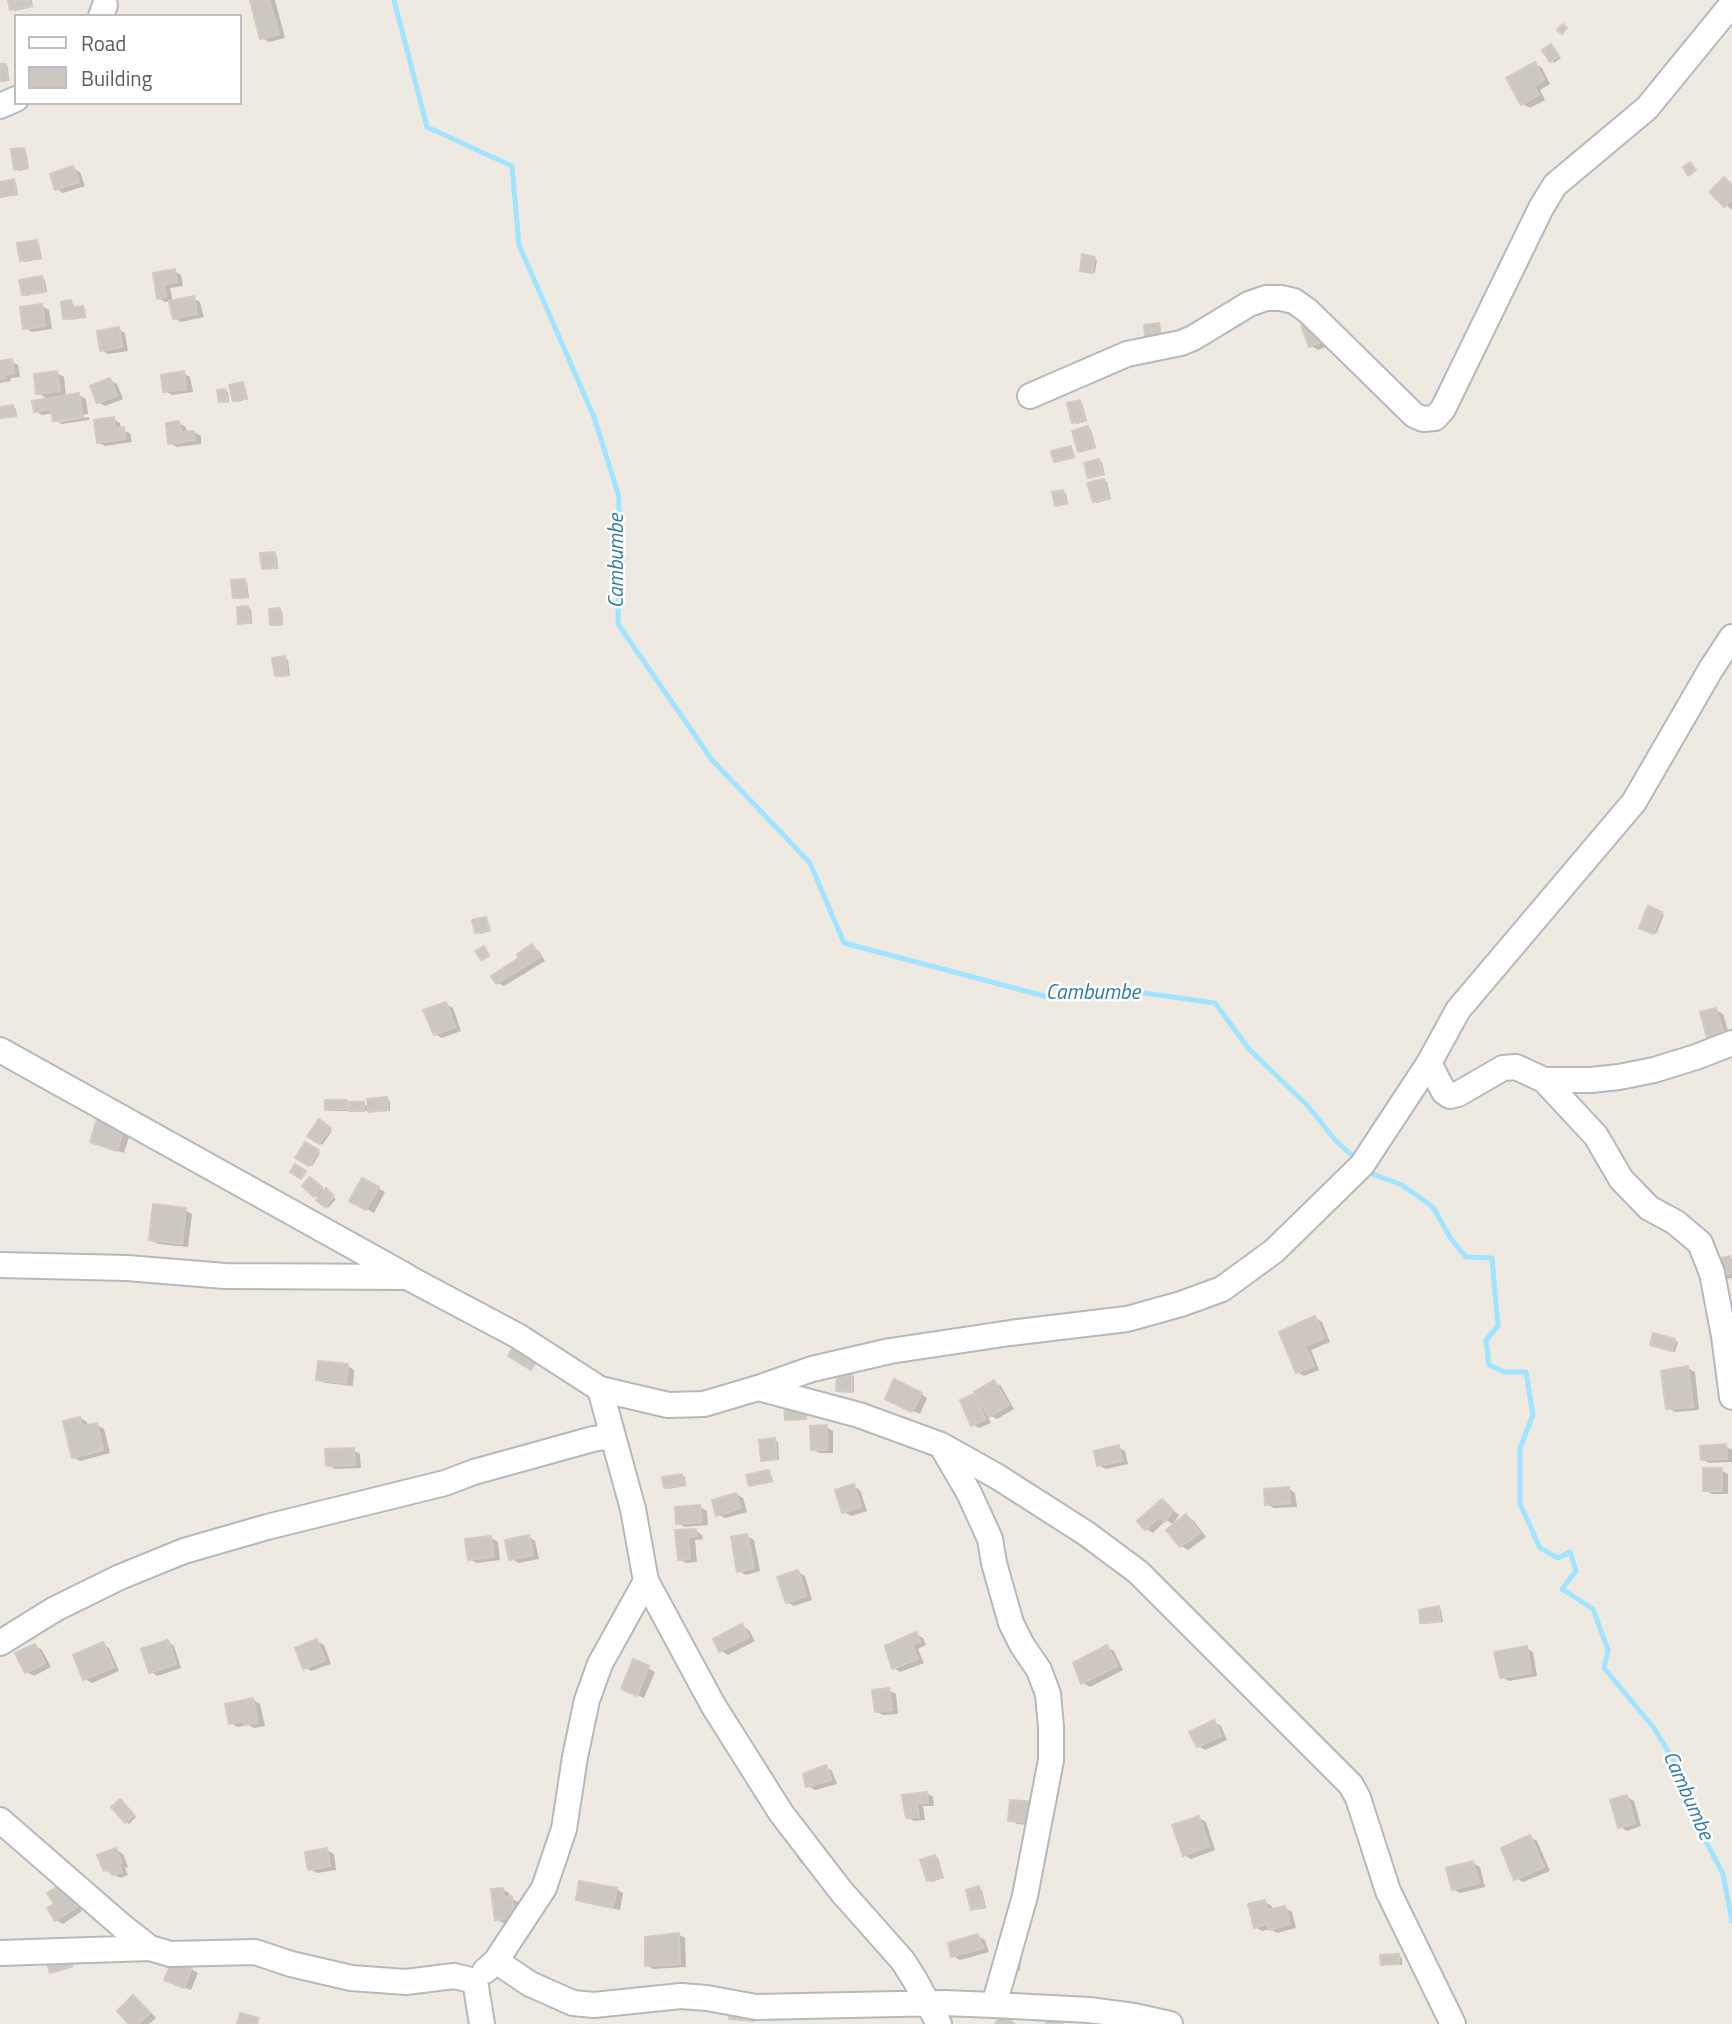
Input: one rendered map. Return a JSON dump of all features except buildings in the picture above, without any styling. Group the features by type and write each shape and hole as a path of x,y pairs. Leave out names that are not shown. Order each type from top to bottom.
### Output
{"street":[{"path":"1030,396 1127,354 1193,338 1249,304 1266,298 1281,298 1308,311 1414,415 1423,419 1435,418 1443,409 1555,184 1647,108 1728,14"},
{"path":"0,1050 517,1336 600,1389 668,1405 704,1404 812,1369 890,1351 1127,1319 1223,1289 1274,1251 1362,1165 1429,1063 1458,1010 1634,802 1732,637"},
{"path":"1429,1063 1444,1093 1450,1096 1503,1068 1516,1068 1544,1080 1591,1080 1643,1072 1696,1057 1732,1043"},
{"path":"1544,1080 1596,1136 1621,1179 1649,1208 1675,1222 1700,1243 1712,1273 1732,1397"},
{"path":"0,1265 127,1268 225,1276 407,1277"},
{"path":"1712,1273 1732,1296"},
{"path":"758,1388 859,1415 941,1445 998,1476 1087,1534 1138,1572 1351,1785 1388,1891 1453,2024"},
{"path":"600,1389 633,1509 646,1581 713,1705 781,1813 841,1891 903,1961 933,2014"},
{"path":"0,1643 55,1609 120,1577 184,1551 612,1436"},
{"path":"941,1445 969,1493 990,1539 1011,1623 1022,1646 1039,1670 1048,1694 1052,1727 1051,1760 1025,1896 995,2005"},
{"path":"474,1981 496,1961 544,1888 564,1829 587,1700 600,1664 646,1581"},
{"path":"0,1820 122,1927 150,1948"},
{"path":"0,1953 150,1948 170,1954 255,1952 291,1964 351,1978 406,1982 454,1976 474,1981"},
{"path":"496,1961 530,1984 573,2003 594,2005 681,1996 756,2007 933,2014 995,2005 1089,2010 1170,2024"},
{"path":"474,1981 482,2024"}],"waterway":[{"name":"Cambumbe","path":"394,0 427,127 512,166 519,245 594,417 619,497 618,624 712,760 810,863 844,943 1052,998 1130,991 1215,1003 1249,1049 1307,1105 1335,1140 1357,1160"},
{"name":"Cambumbe","path":"1368,1169 1375,1175 1402,1185 1433,1207 1451,1239 1466,1257 1492,1258 1498,1326 1486,1340 1489,1365 1505,1372 1526,1372 1533,1415 1520,1448 1520,1504 1540,1548 1558,1558 1570,1552 1576,1571 1562,1589 1593,1609 1608,1650 1604,1668 1654,1728 1677,1766 1684,1800 1723,1874 1732,1921"}]}
